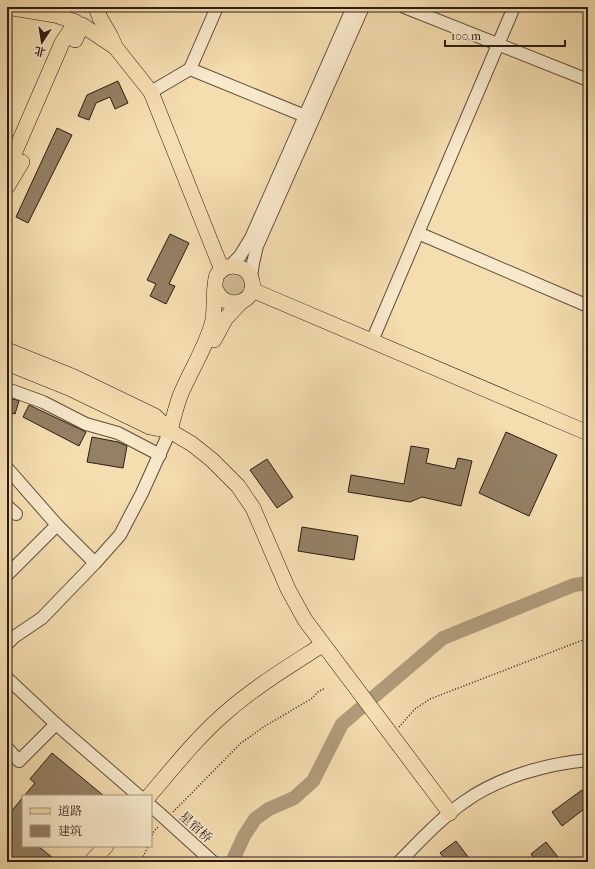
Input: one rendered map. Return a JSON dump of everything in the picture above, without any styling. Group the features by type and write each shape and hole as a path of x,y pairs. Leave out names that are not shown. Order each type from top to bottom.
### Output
{"main road":[{"path":"7,7 48,14 63,12 77,15 90,24 94,22 96,18 96,8"},
{"path":"96,8 116,48"},
{"path":"77,15 116,48 151,92 226,268"},
{"path":"7,170 62,43 77,15"},
{"path":"7,187 24,157 70,49 77,15"},
{"path":"170,431 180,397 211,326 217,275 226,268 242,268 252,284 372,342 588,433"},
{"path":"216,290 219,296 225,301 233,304 248,298 252,284"},
{"path":"170,431 188,400 222,323 241,302"},
{"path":"7,350 74,377 155,416 170,431 192,444 231,478 246,496 262,526 292,599 326,650 450,813"},
{"path":"7,363 69,388 150,427 170,431"},
{"path":"150,795 187,752 221,717 256,689 326,650"},
{"path":"91,862 105,847"}],"street":[{"path":"151,92 190,69 217,7"},
{"path":"226,268 240,256 251,238 353,7"},
{"path":"252,284 253,263 257,246 363,7"},
{"path":"404,7 588,80"},
{"path":"372,342 497,44 514,7"},
{"path":"190,69 305,116"},
{"path":"418,234 588,306"},
{"path":"7,389 43,402 86,424 118,433 160,455"},
{"path":"7,644 42,618 96,564 120,535 142,493 170,431"},
{"path":"7,468 57,524 96,564"},
{"path":"7,575 57,524"},
{"path":"7,678 56,724 138,795"},
{"path":"7,748 19,761 56,724"},
{"path":"399,862 450,813 472,796 514,777 554,765 588,760"},
{"name":"星宿桥","path":"160,815 213,862"}],"path":[{"path":"392,737 414,709 430,699 588,638"},
{"path":"152,836 160,815 241,743 265,726 311,699 325,688"},
{"path":"141,862 148,847"}],"shaded area":[{"path":"229,273 240,273 248,285 240,298 223,293 221,282"}],"building":[{"path":"118,81 128,103 115,109 110,97 96,103 89,120 78,116 87,95"},
{"path":"57,128 72,135 28,223 16,217"},
{"path":"170,234 189,243 169,284 175,286 166,304 150,296 156,284 147,280"},
{"path":"7,397 19,401 15,414 7,411"},
{"path":"29,405 86,432 79,446 23,417"},
{"path":"506,432 557,455 529,516 479,493"},
{"path":"92,437 118,442 127,446 123,468 87,462"},
{"path":"411,446 429,449 426,463 455,469 458,458 472,461 461,506 422,497 410,502 348,492 351,475 404,484"},
{"path":"267,459 293,497 277,508 250,470"},
{"path":"302,527 358,536 354,560 298,551"},
{"path":"52,753 103,795 25,795 35,783 30,779"},
{"path":"582,790 588,798 588,806 562,826 552,812"},
{"path":"22,798 22,847 39,847 53,858 49,862 10,862 7,860 7,817"},
{"path":"456,841 472,862 448,862 440,853"},
{"path":"546,842 562,862 537,862 531,854"}],"waterway":[{"path":"232,862 244,836 255,819 269,809 294,798 313,781 342,724 443,638 574,585 588,583"}]}
